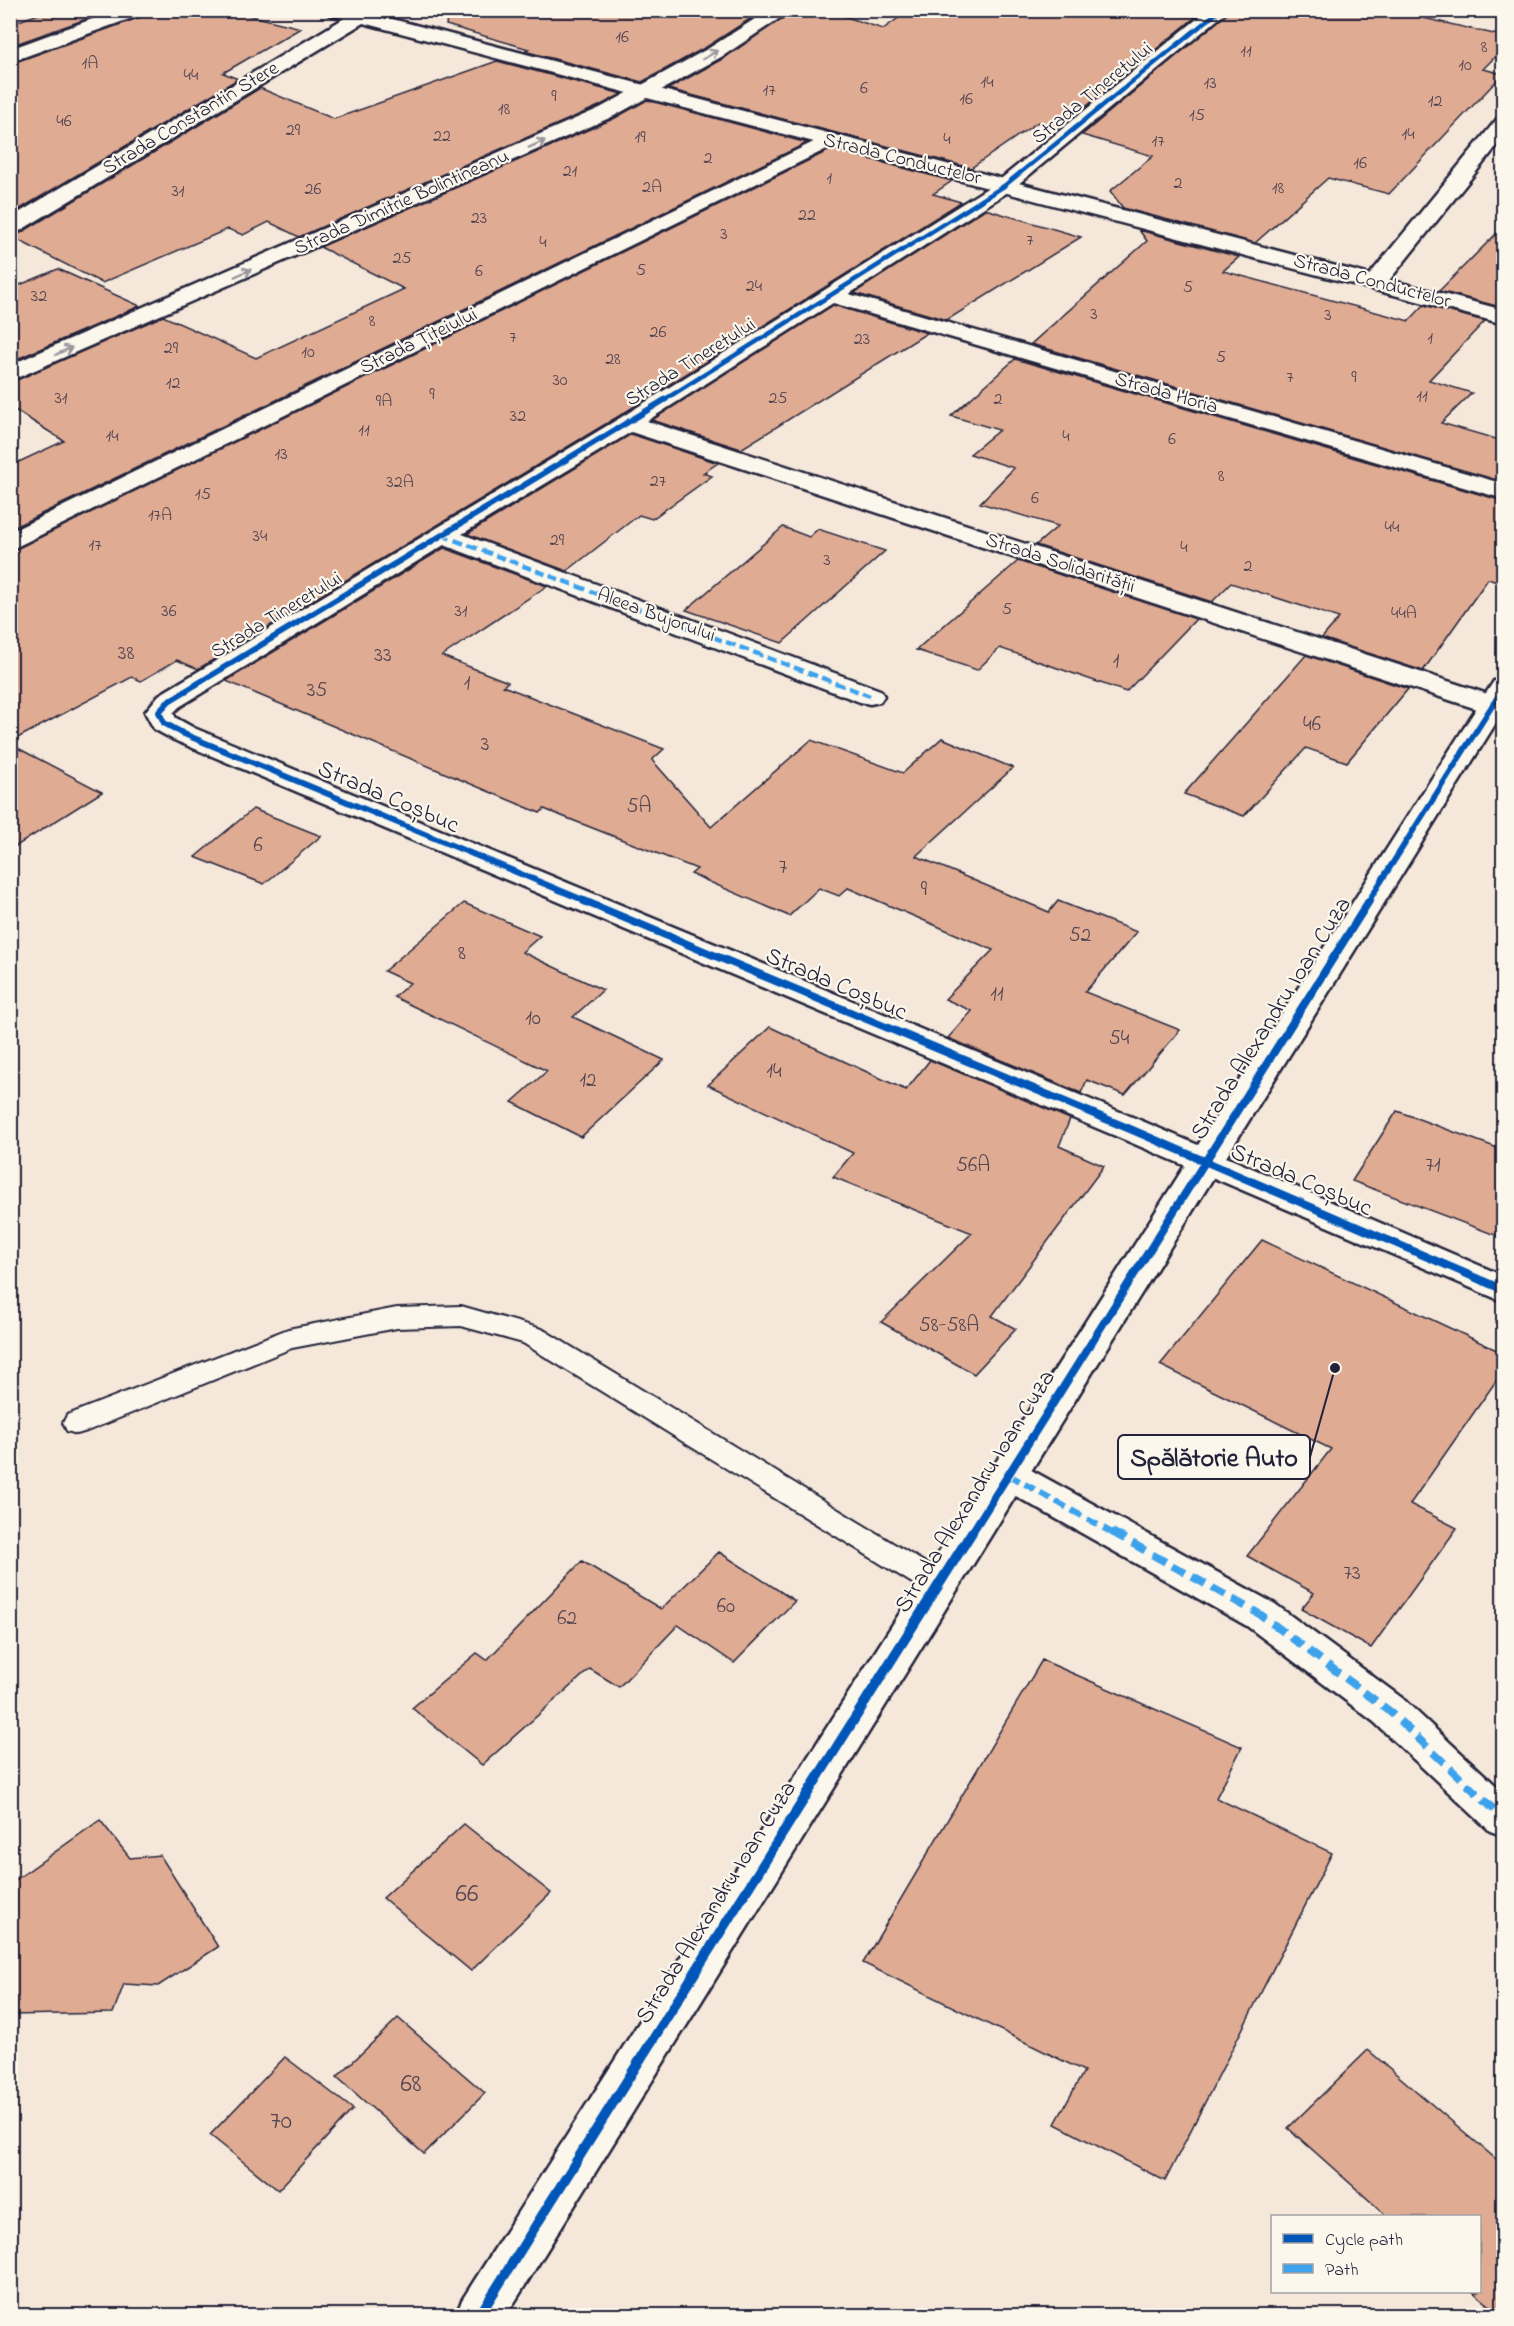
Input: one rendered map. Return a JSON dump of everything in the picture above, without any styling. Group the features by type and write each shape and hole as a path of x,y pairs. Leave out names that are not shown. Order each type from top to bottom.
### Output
{"street":[{"path":"10,56 136,10"},
{"name":"Strada Conductelor","path":"335,10 366,14 644,92 1503,317"},
{"name":"Strada Dimitrie Bolintineanu","path":"10,374 555,136 644,92 783,10"},
{"name":"Strada Tineretului","path":"159,712 178,695 628,423 1004,186 1220,10"},
{"name":"Strada Constantin Stere","path":"10,227 366,14"},
{"path":"1375,283 1503,123"},
{"name":"Strada Țițeiului","path":"10,542 828,141"},
{"name":"Strada Horia","path":"830,295 1503,492"},
{"name":"Strada Solidarității","path":"628,423 1498,696"},
{"name":"Aleea Bujorului","path":"441,535 870,696"},
{"name":"Strada Alexandru Ioan Cuza","path":"479,2316 1498,696"},
{"name":"Strada Coșbuc","path":"159,712 164,723 184,734 1206,1161 1503,1290"},
{"path":"1010,1475 1261,1615 1388,1710 1503,1819"}],"lane":[{"path":"77,1423 288,1339 398,1318 461,1316 532,1336 940,1586"}],"building":[{"path":"50,10 109,11 10,46 10,24"},
{"path":"448,10 764,10 708,46 642,82 524,51 529,49 446,25"},
{"path":"794,10 825,10 883,29 910,10 1204,10 1060,128 1038,122 971,168 668,89 724,58"},
{"path":"1231,10 1388,10 1503,36 1503,49 1483,69 1503,74 1389,194 1328,178 1255,243 1123,208 1110,191 1153,156 1082,135"},
{"path":"147,11 232,11 301,28 223,73 238,79 10,215 10,64 144,16"},
{"path":"497,61 622,94 299,237 269,222 243,235 228,229 102,283 10,236 19,234 260,88 334,119"},
{"path":"647,100 807,143 10,529 10,466 64,441 10,407 10,383 163,316 256,358 404,289 320,247 615,118"},
{"path":"832,149 952,181 933,194 961,202 619,416 198,669 177,660 141,681 132,677 10,742 10,552"},
{"path":"985,209 1081,237 947,320 854,293"},
{"path":"1503,227 1503,303 1500,307 1439,291"},
{"path":"1139,230 1239,257 1223,271 1409,321 1424,305 1485,321 1429,380 1472,393 1441,423 1503,441 1503,482 1031,344 1147,241"},
{"path":"58,269 140,306 10,362 10,289"},
{"path":"833,305 927,333 741,449 652,420"},
{"path":"1015,359 1503,501 1503,584 1488,579 1423,671 1322,638 1339,618 1231,583 1212,602 1036,545 1058,526 980,503 1014,468 970,454 999,430 951,416"},
{"path":"631,434 718,463 703,473 712,476 652,519 639,515 567,571 467,534"},
{"path":"783,527 809,537 818,529 885,551 782,643 686,610"},
{"path":"444,548 547,586 442,656 508,682 503,686 664,749 652,760 711,827 811,740 903,773 942,738 1013,768 916,856 1049,912 1058,901 1137,932 1085,992 1180,1030 1125,1095 1087,1080 1081,1093 948,1038 972,1011 945,999 993,950 848,888 839,896 819,888 789,916 691,874 697,869 544,809 540,813 226,681"},
{"path":"1018,561 1196,619 1126,692 1000,648 977,670 916,650"},
{"path":"1306,655 1408,689 1347,762 1306,748 1244,816 1184,794"},
{"path":"10,744 102,792 10,850"},
{"path":"253,809 321,836 264,884 195,857"},
{"path":"464,903 540,936 522,952 603,990 573,1017 664,1060 581,1137 512,1102 547,1071 394,997 410,983 384,971"},
{"path":"770,1027 906,1090 930,1060 1070,1119 1059,1146 1104,1166 992,1316 1016,1329 974,1374 881,1322 972,1233 833,1177 853,1153 708,1085"},
{"path":"1397,1111 1503,1150 1503,1238 1352,1181"},
{"path":"1262,1240 1503,1353 1503,1371 1410,1504 1457,1528 1371,1648 1301,1609 1314,1593 1247,1556 1331,1449 1160,1365"},
{"path":"719,1552 795,1601 734,1663 678,1625 619,1687 590,1669 482,1765 412,1708 477,1653 487,1660 582,1561 661,1609"},
{"path":"1042,1660 1242,1747 1216,1798 1332,1853 1165,2181 1055,2124 1084,2071 863,1963"},
{"path":"100,1820 130,1858 160,1855 218,1947 158,1986 124,1984 113,2013 10,2015 10,1884"},
{"path":"464,1824 551,1893 471,1971 383,1898"},
{"path":"398,2018 485,2093 424,2154 337,2077"},
{"path":"1368,2050 1503,2165 1503,2316 1474,2293 1481,2293 1481,2215 1386,2215 1288,2128"},
{"path":"285,2057 353,2109 278,2190 210,2135"}],"marked path":[{"path":"441,535 870,696"},
{"path":"1009,1475 1261,1615 1388,1710 1504,1819"}],"cycle path":[{"path":"1220,10 1004,186 628,423 169,701 159,712 164,723 184,734 1130,1129 1504,1290"},
{"path":"479,2316 1504,687"}],"place":[{"name":"Spălătorie Auto","path":"1335,1368"}]}
